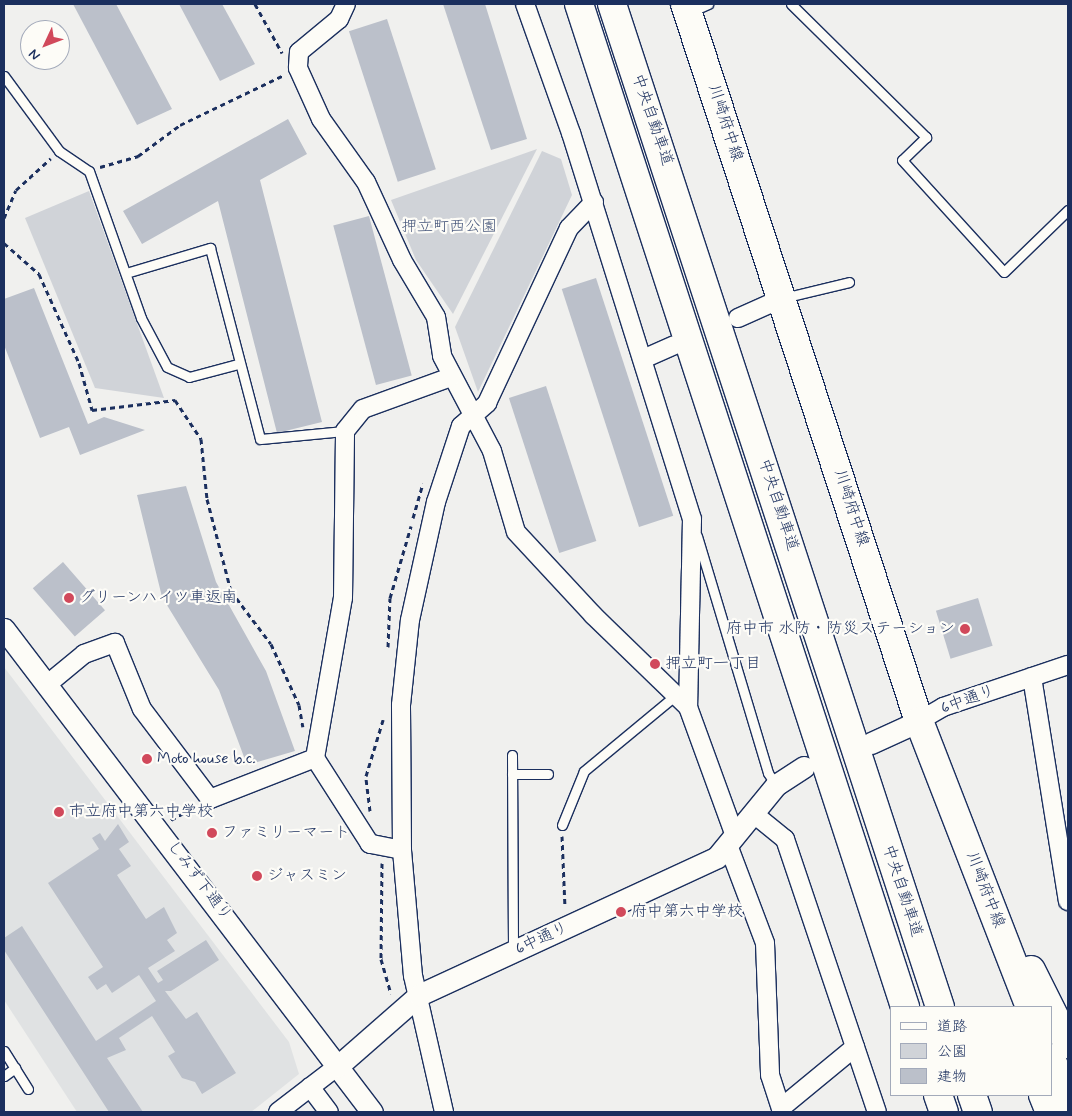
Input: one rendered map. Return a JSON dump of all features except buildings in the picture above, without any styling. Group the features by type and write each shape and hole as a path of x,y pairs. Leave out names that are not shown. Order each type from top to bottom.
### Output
{"main road":[{"name":"中央自動車道","path":"579,4 621,123 905,1006"},
{"name":"中央自動車道","path":"612,4 640,82 940,1006"},
{"name":"川崎府中線","path":"694,7 783,298 919,721 1028,1004"},
{"path":"995,917 1038,980 1050,1006"},
{"path":"1052,1010 1068,1044"},
{"path":"1052,1061 1068,1102"},
{"path":"938,1096 944,1112"},
{"path":"972,1096 978,1112"},
{"path":"1043,1096 1050,1112"}],"street":[{"path":"346,4 339,19 305,43 298,68 321,119 366,182 402,260 436,317 451,377 492,451 516,532 593,615 682,701"},
{"path":"525,4 594,202 692,519 682,701 732,841 765,943 770,1075 781,1110 855,1047"},
{"path":"444,1112 419,995 413,976 402,850 401,705 410,620 436,502 461,426 487,403 569,228 594,202"},
{"path":"738,318 783,298"},
{"path":"643,358 674,345"},
{"path":"402,850 370,844 316,758 343,598 345,431 363,408 451,377"},
{"name":"しみず下通り","path":"4,629 49,683 372,1112"},
{"path":"49,683 84,654 115,644 142,709 210,798 316,758"},
{"name":"6中通り","path":"871,743 919,721 943,707 1068,665"},
{"path":"1032,677 1065,852 1068,901"},
{"name":"6中通り","path":"278,1112 338,1066 419,995 513,953 716,856 732,841 776,785 804,767"},
{"path":"754,814 786,839 877,1112"},
{"path":"310,1087 329,1112"}],"lane":[{"path":"791,4 926,137 902,160 1004,272 1068,210"},
{"path":"4,76 59,151 89,171 126,273 140,318 166,367 189,377 238,364"},
{"path":"126,273 210,248 238,364 260,439 345,431"},
{"path":"783,298 849,282"},
{"path":"692,519 768,773 776,785"},
{"path":"562,826 584,770 682,701"},
{"path":"512,755 513,953"},
{"path":"512,774 548,774"},
{"path":"4,1051 28,1088"},
{"path":"4,1076 15,1068"}],"path":[{"path":"89,171 138,156 189,120 298,68 276,46 254,4"},
{"path":"4,218 16,190 59,151"},
{"path":"4,243 39,274 79,363 92,410 175,400 202,439 207,499 231,590 271,644 316,758"},
{"path":"169,821 210,798"},
{"path":"562,826 565,918"}],"shaded area":[{"name":"市立府中第六中学校","path":"4,667 289,1042 299,1074 251,1112 77,1112 4,1000"}],"green space":[{"name":"押立町西公園","path":"537,149 453,314 416,260 391,200"},
{"path":"542,151 561,159 572,195 478,392 455,327"},
{"path":"89,191 164,398 95,388 25,218"}],"place":[{"name":"グリーンハイツ車返南","path":"69,598"},
{"name":"府中市 水防・防災ステーション","path":"965,629"},
{"name":"押立町一丁目","path":"655,664"},
{"name":"Moto house b.c.","path":"147,759"},
{"name":"市立府中第六中学校","path":"59,812"},
{"name":"ファミリーマート","path":"212,833"},
{"name":"ジャスミン","path":"257,876"},
{"name":"府中第六中学校","path":"621,912"}]}
